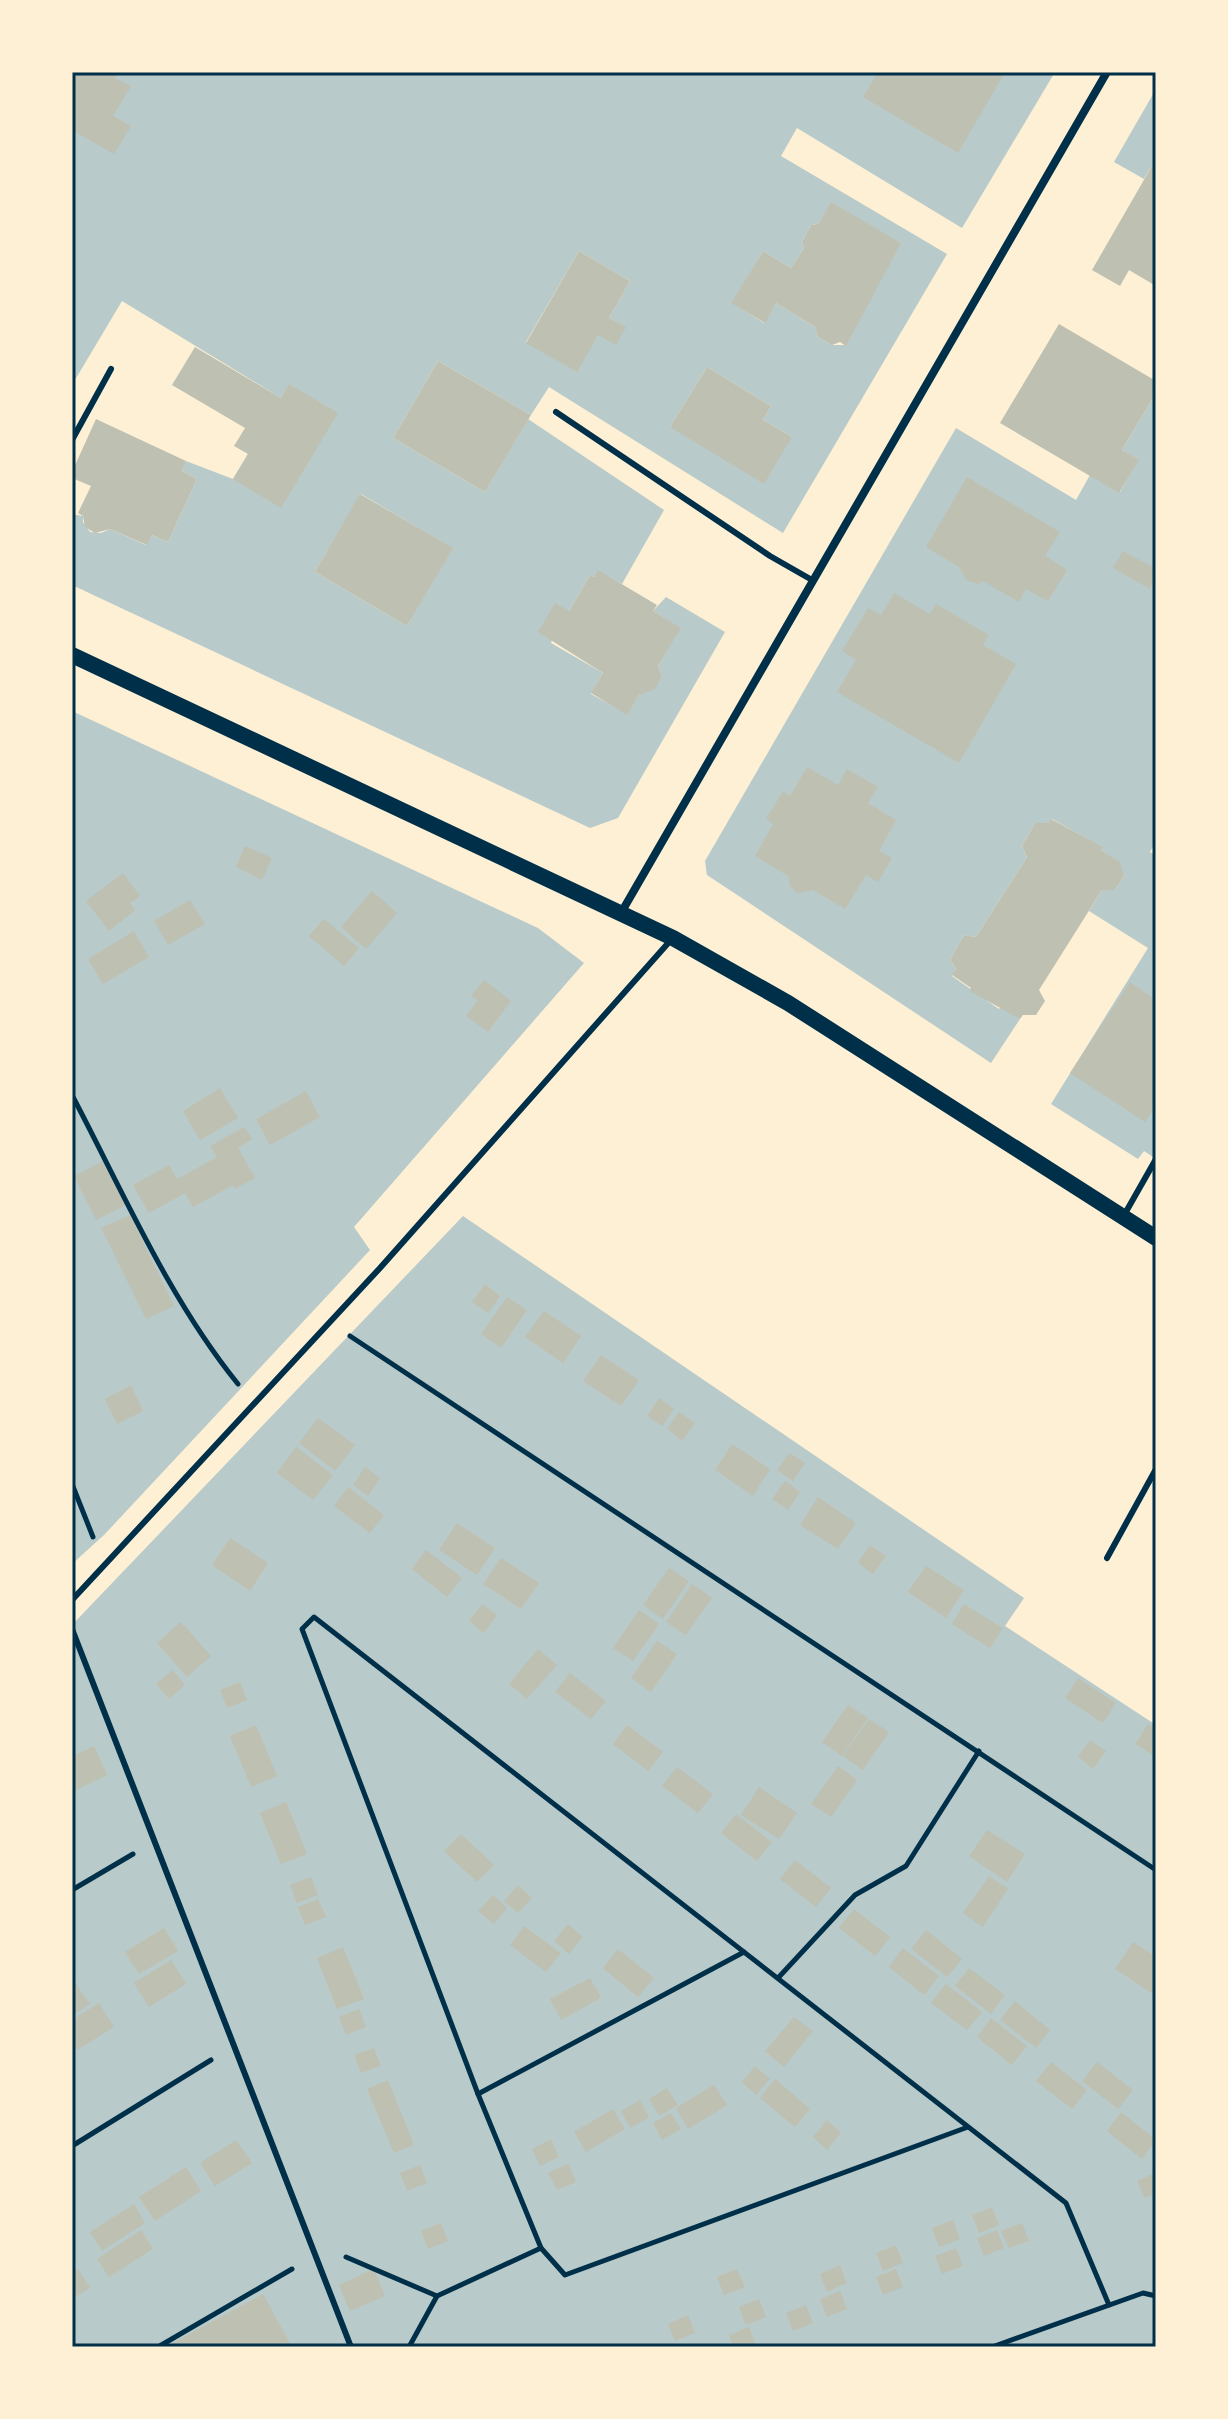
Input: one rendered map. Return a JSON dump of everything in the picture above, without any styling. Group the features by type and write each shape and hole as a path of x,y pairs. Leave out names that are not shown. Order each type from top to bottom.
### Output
{"main road":[{"path":"72,655 673,938 788,1003 1156,1238"}],"street":[{"path":"621,913 1107,72"}],"lane":[{"path":"72,440 111,369"},
{"path":"556,412 770,556 812,580"},
{"path":"72,1600 334,1317 673,938"},
{"path":"1123,1217 1156,1159"},
{"path":"1107,1558 1156,1469"},
{"path":"72,1629 307,2241 351,2347"}],"path":[{"path":"72,1095 160,1261 220,1361 254,1403"},
{"path":"334,1317 350,1336 1156,1870"},
{"path":"72,1484 104,1568"},
{"path":"969,2127 565,2275 541,2248 478,2094 302,1629 314,1617 778,1978 969,2127 1066,2203 1109,2305"},
{"path":"778,1978 855,1895 906,1866 979,1751"},
{"path":"72,1890 154,1841"},
{"path":"478,2094 744,1952"},
{"path":"72,2146 233,2047"},
{"path":"307,2241 437,2296"},
{"path":"409,2347 437,2296 541,2248"},
{"path":"158,2347 314,2257"},
{"path":"992,2347 1143,2293 1156,2296"}],"shaded area":[{"path":"72,72 1055,72 962,228 797,128 781,156 947,254 783,533 549,387 531,415 438,361 393,438 485,492 528,419 664,510 622,584 598,571 594,577 590,575 552,640 551,643 603,673 591,694 627,714 639,695 662,676 658,666 680,628 653,611 666,597 725,632 618,818 590,828 72,585 72,514 83,516 83,522 90,532 101,533 110,529 146,545 152,535 168,542 197,479 182,471 186,461 233,479 289,385 281,398 122,301 72,385","holes":["831,203 900,243 846,345 832,345 818,337 815,327 776,303 764,323 732,303 763,251 791,268 804,248 802,242 811,225 818,224","579,251 630,281 609,318 625,327 598,335 576,371 526,342","707,367 771,406 763,420 792,437 670,427","361,494 452,548 407,626 315,572"]},
{"path":"1156,89 1156,159 1144,179 1114,162"},
{"path":"1156,393 1156,841 1150,852 1156,856 1156,1159 1144,1151 1138,1159 1051,1104 1148,948 1089,911 1102,890 1115,890 1124,876 1119,862 1101,850 1102,847 1052,819 1049,823 1035,823 1022,846 1027,857 976,937 964,935 950,959 956,969 952,976 999,1009 1001,1006 1020,1019 991,1063 707,875 705,861 956,428 1076,500 1090,475 1120,492 1138,460 1122,450"},
{"path":"72,711 538,928 584,963 354,1227 370,1250 104,1535 72,1564"},
{"path":"463,1216 1024,1598 1005,1626 1156,1725 1156,2347 72,2347 72,1625"}],"building":[{"path":"72,72 118,72 115,78 131,86 113,116 131,126 114,154 72,130"},
{"path":"878,72 1005,72 958,153 863,97"},
{"path":"1156,159 1156,286 1129,270 1120,286 1092,270"},
{"path":"831,202 901,243 846,346 840,342 832,345 818,337 815,327 776,303 765,323 731,303 763,251 791,268 804,248 802,242 811,225 818,224"},
{"path":"579,251 630,281 609,318 626,327 616,345 598,335 577,372 526,343"},
{"path":"1059,324 1156,381 1156,393 1122,450 1139,460 1119,493 1000,423"},
{"path":"195,347 281,398 289,384 338,413 281,508 233,479 248,454 234,446 245,428 172,385"},
{"path":"438,361 531,415 485,492 393,438"},
{"path":"707,367 771,406 763,420 792,437 764,484 670,427"},
{"path":"96,419 186,461 182,471 197,479 168,542 152,535 147,545 110,529 95,533 85,527 83,516 78,513 91,486 72,478 72,472"},
{"path":"967,477 1060,532 1045,556 1067,570 1048,601 1026,589 1019,602 983,581 978,584 966,580 959,567 926,547"},
{"path":"360,494 453,548 407,626 315,572"},
{"path":"1123,551 1156,569 1150,589 1113,568"},
{"path":"598,570 657,605 653,611 681,628 658,666 662,676 655,689 639,695 627,715 591,693 603,673 538,632 555,603 569,611 590,575 594,577"},
{"path":"894,593 930,614 936,604 989,635 983,645 1016,664 959,763 837,692 856,660 842,651 868,608 881,615"},
{"path":"807,767 838,785 847,769 878,787 868,803 896,820 879,851 892,858 878,882 866,875 845,909 813,890 797,893 790,886 788,876 755,856 773,824 766,819 783,791 790,796"},
{"path":"1051,819 1103,847 1101,850 1120,862 1124,876 1115,890 1102,890 1039,990 1045,1001 1036,1015 1023,1015 1020,1019 970,991 971,988 952,975 956,969 950,959 964,935 976,937 1027,857 1022,846 1035,823 1049,823"},
{"path":"245,846 272,858 262,880 236,867"},
{"path":"123,873 140,896 130,903 135,910 109,931 86,901"},
{"path":"372,891 397,913 366,949 341,927"},
{"path":"190,900 205,924 168,945 154,921"},
{"path":"324,919 359,948 344,966 309,936"},
{"path":"134,931 149,957 103,984 88,959"},
{"path":"484,980 511,1001 488,1032 466,1016 478,1000 471,996"},
{"path":"1130,982 1156,1000 1156,1105 1145,1122 1070,1073"},
{"path":"220,1088 238,1118 200,1140 183,1111"},
{"path":"306,1091 320,1117 270,1145 256,1119"},
{"path":"244,1127 252,1139 238,1148 255,1178 235,1189 233,1185 193,1207 185,1193 149,1213 133,1185 169,1165 177,1179 217,1157 210,1146"},
{"path":"105,1160 128,1204 96,1220 74,1176"},
{"path":"130,1215 174,1306 146,1319 101,1228"},
{"path":"485,1284 500,1296 488,1313 472,1302"},
{"path":"507,1297 527,1310 501,1348 481,1334"},
{"path":"544,1311 581,1336 563,1363 525,1337"},
{"path":"601,1355 639,1380 621,1406 583,1381"},
{"path":"131,1385 143,1411 117,1424 105,1399"},
{"path":"659,1398 674,1409 662,1426 647,1416"},
{"path":"679,1412 695,1423 682,1441 667,1429"},
{"path":"318,1418 355,1445 335,1471 299,1443"},
{"path":"732,1444 770,1469 753,1496 715,1470"},
{"path":"296,1447 333,1475 313,1500 277,1473"},
{"path":"789,1453 805,1463 793,1481 777,1470"},
{"path":"365,1467 380,1478 368,1496 353,1485"},
{"path":"785,1481 800,1492 788,1510 772,1499"},
{"path":"348,1487 384,1515 370,1533 334,1506"},
{"path":"818,1497 856,1523 838,1549 800,1525"},
{"path":"457,1523 495,1548 477,1575 439,1550"},
{"path":"230,1538 268,1563 250,1591 212,1565"},
{"path":"870,1545 886,1556 873,1574 858,1563"},
{"path":"426,1550 462,1578 447,1597 412,1569"},
{"path":"501,1558 539,1583 521,1609 483,1584"},
{"path":"926,1566 964,1590 946,1618 908,1592"},
{"path":"669,1568 689,1581 663,1619 643,1605"},
{"path":"692,1584 712,1598 686,1635 666,1622"},
{"path":"482,1604 497,1615 484,1633 469,1621"},
{"path":"964,1604 1003,1628 990,1648 952,1624"},
{"path":"639,1610 659,1624 633,1661 613,1648"},
{"path":"181,1622 211,1656 187,1677 157,1643"},
{"path":"657,1641 677,1654 651,1692 631,1678"},
{"path":"538,1649 557,1665 527,1699 509,1684"},
{"path":"173,1670 185,1685 169,1699 156,1684"},
{"path":"570,1673 606,1701 591,1719 555,1692"},
{"path":"1078,1678 1116,1703 1103,1723 1065,1698"},
{"path":"240,1682 247,1700 227,1708 220,1690"},
{"path":"848,1705 868,1718 842,1756 822,1742"},
{"path":"869,1719 889,1732 863,1770 843,1756"},
{"path":"1148,1724 1156,1729 1156,1757 1135,1744"},
{"path":"256,1725 277,1776 251,1787 230,1736"},
{"path":"627,1725 663,1752 648,1771 613,1744"},
{"path":"1090,1740 1106,1751 1093,1769 1078,1757"},
{"path":"94,1746 107,1775 72,1792 72,1756"},
{"path":"838,1766 857,1780 831,1817 811,1804"},
{"path":"677,1767 713,1794 698,1813 662,1786"},
{"path":"759,1787 797,1813 779,1839 741,1815"},
{"path":"286,1802 307,1854 281,1864 260,1813"},
{"path":"736,1814 772,1842 757,1861 721,1833"},
{"path":"987,1830 1025,1854 1007,1882 969,1856"},
{"path":"461,1834 494,1865 477,1882 444,1851"},
{"path":"795,1860 831,1888 816,1907 780,1879"},
{"path":"989,1876 1008,1889 983,1927 963,1913"},
{"path":"311,1877 318,1895 297,1903 290,1885"},
{"path":"518,1885 532,1898 518,1913 504,1901"},
{"path":"493,1895 507,1908 494,1924 478,1911"},
{"path":"318,1899 326,1917 305,1925 298,1907"},
{"path":"854,1909 890,1937 875,1956 839,1928"},
{"path":"568,1924 583,1937 569,1954 554,1941"},
{"path":"524,1926 561,1953 546,1972 510,1945"},
{"path":"164,1928 178,1951 139,1974 125,1952"},
{"path":"926,1930 962,1959 947,1977 911,1949"},
{"path":"1133,1942 1156,1957 1153,1994 1115,1969"},
{"path":"343,1947 364,1999 337,2009 317,1958"},
{"path":"903,1948 939,1976 924,1995 889,1967"},
{"path":"618,1949 654,1978 638,1997 603,1968"},
{"path":"171,1960 186,1984 149,2007 134,1983"},
{"path":"969,1968 1005,1995 991,2014 955,1986"},
{"path":"590,1978 601,1998 561,2020 550,1999"},
{"path":"74,1981 90,2004 72,2016 72,1983"},
{"path":"946,1984 982,2012 967,2030 931,2003"},
{"path":"1015,2001 1050,2030 1036,2048 1000,2020"},
{"path":"99,2003 114,2027 77,2050 72,2042 72,2020"},
{"path":"359,2009 366,2027 346,2035 339,2017"},
{"path":"794,2017 813,2031 784,2067 765,2051"},
{"path":"991,2018 1027,2046 1012,2065 977,2037"},
{"path":"374,2048 381,2066 361,2073 354,2055"},
{"path":"1051,2062 1087,2090 1072,2109 1036,2081"},
{"path":"1097,2062 1133,2090 1118,2109 1082,2081"},
{"path":"755,2066 770,2079 756,2095 742,2082"},
{"path":"775,2079 810,2109 795,2127 760,2098"},
{"path":"388,2080 414,2145 394,2153 367,2089"},
{"path":"714,2085 727,2105 688,2129 676,2108"},
{"path":"667,2088 678,2105 659,2116 649,2099"},
{"path":"640,2100 649,2117 630,2128 621,2111"},
{"path":"613,2109 625,2129 586,2152 574,2132"},
{"path":"1121,2112 1156,2140 1142,2159 1107,2131"},
{"path":"671,2113 681,2129 662,2140 653,2123"},
{"path":"827,2120 841,2133 827,2150 813,2137"},
{"path":"551,2139 559,2157 540,2166 532,2149"},
{"path":"236,2140 252,2163 215,2186 200,2163"},
{"path":"568,2164 576,2182 557,2190 548,2173"},
{"path":"420,2165 427,2183 407,2191 400,2173"},
{"path":"186,2167 201,2191 155,2221 139,2197"},
{"path":"1156,2172 1156,2193 1145,2198 1137,2181"},
{"path":"134,2204 145,2223 102,2251 90,2232"},
{"path":"992,2207 999,2225 979,2233 972,2215"},
{"path":"953,2220 960,2239 939,2247 932,2228"},
{"path":"441,2223 448,2241 428,2249 421,2231"},
{"path":"1022,2223 1029,2241 1009,2248 1001,2231"},
{"path":"141,2230 153,2249 109,2277 97,2259"},
{"path":"997,2230 1004,2248 984,2256 977,2238"},
{"path":"896,2245 903,2263 883,2271 876,2253"},
{"path":"956,2248 963,2266 942,2274 935,2256"},
{"path":"840,2265 847,2283 827,2292 820,2274"},
{"path":"78,2269 90,2288 72,2299 72,2273"},
{"path":"374,2269 385,2296 350,2311 339,2285"},
{"path":"737,2269 745,2287 724,2295 717,2277"},
{"path":"896,2269 903,2287 883,2295 876,2277"},
{"path":"840,2291 847,2309 827,2317 820,2299"},
{"path":"263,2294 292,2347 166,2347"},
{"path":"759,2299 766,2317 746,2325 739,2307"},
{"path":"806,2305 813,2323 793,2331 786,2313"},
{"path":"688,2315 695,2333 675,2341 668,2324"},
{"path":"749,2327 756,2345 733,2347 729,2335"}]}
